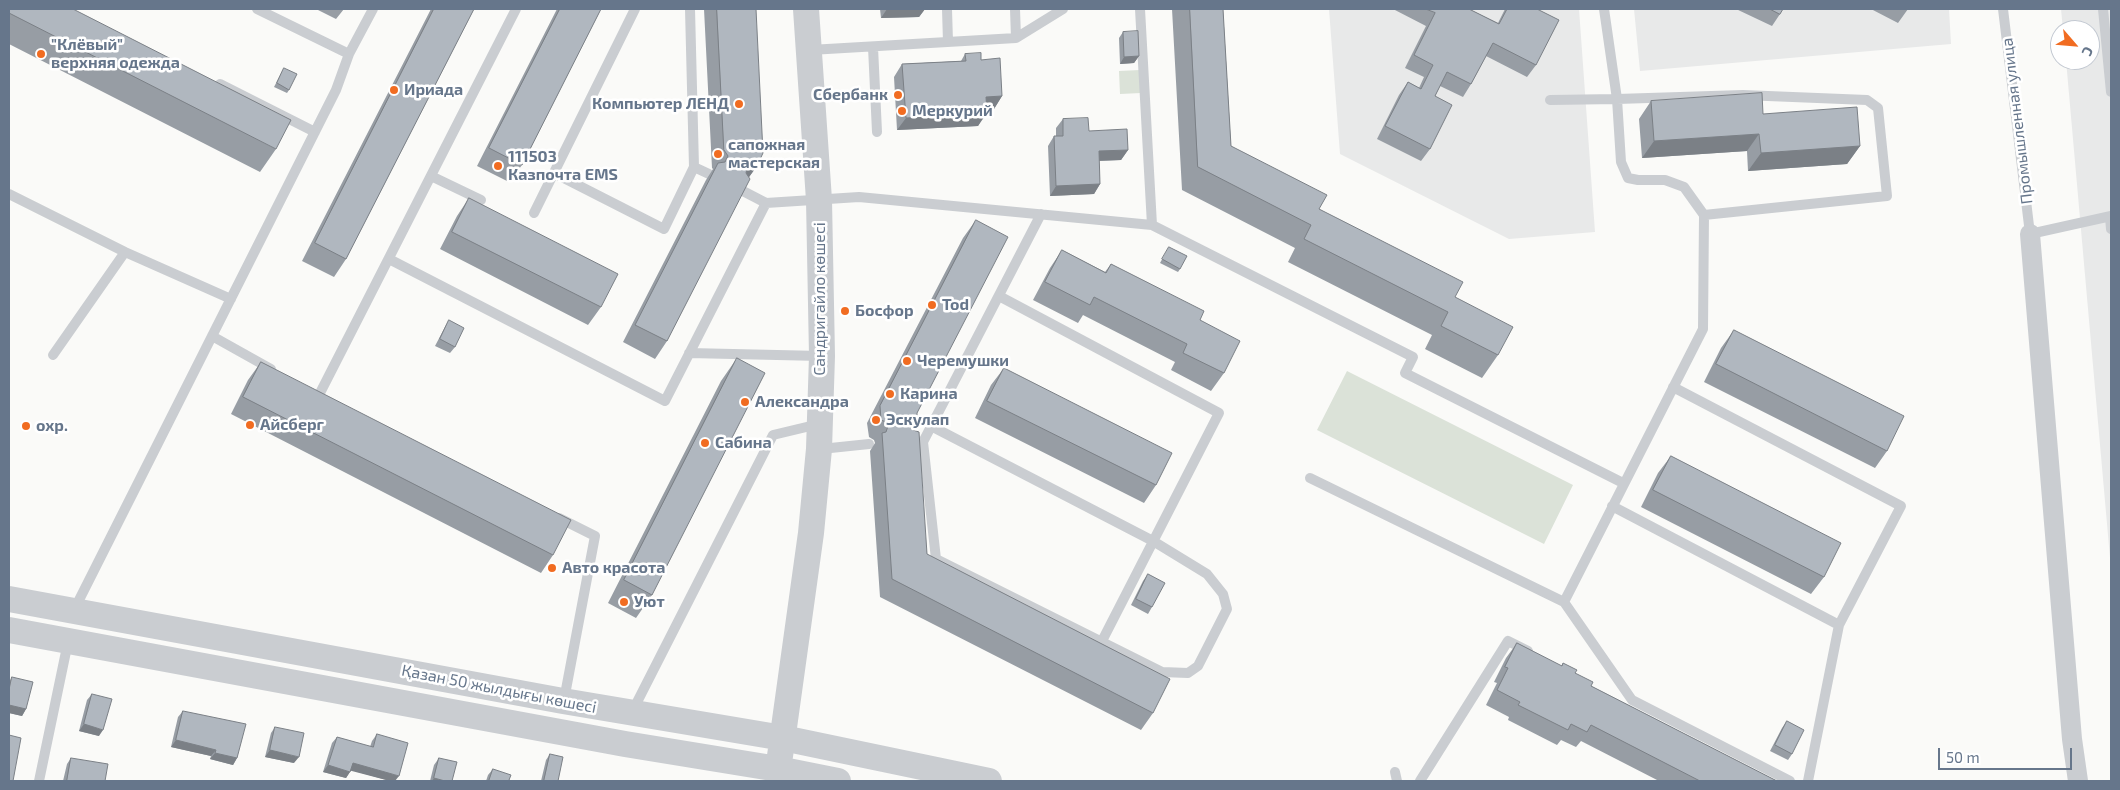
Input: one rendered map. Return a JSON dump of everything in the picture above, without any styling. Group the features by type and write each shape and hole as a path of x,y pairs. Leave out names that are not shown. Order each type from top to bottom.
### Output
{"street":[{"name":"Сандригайло көшесі","path":"777,775 811,533 819,436 822,356 820,200 806,9"},
{"path":"2030,234 2071,729 2078,781"},
{"name":"Қазан 50 жылдығы көшесі","path":"9,599 563,702 783,738 989,781"},
{"path":"68,641 74,610"},
{"name":"Қазан 50 жылдығы көшесі","path":"9,630 624,744 777,775 838,781"},
{"path":"624,744 631,714"}],"lane":[{"path":"257,9 349,54"},
{"path":"74,610 336,90 349,54 373,9"},
{"path":"319,395 516,9"},
{"path":"534,213 636,9"},
{"path":"554,173 664,229 694,167 690,9"},
{"path":"947,9 948,42"},
{"path":"1015,9 1016,38"},
{"path":"809,50 1016,38 1063,9"},
{"path":"1140,9 1152,225"},
{"path":"1564,602 1703,329 1704,215 1684,187 1664,180 1628,178 1622,162 1617,99 1604,9"},
{"name":"Промышленная улица","path":"2004,9 2030,234"},
{"path":"2103,9 2111,92"},
{"path":"873,47 877,132"},
{"path":"210,79 315,132"},
{"path":"1550,100 1743,94 1867,100 1878,108 1887,196 1704,215"},
{"path":"694,167 709,174"},
{"path":"431,176 481,200"},
{"path":"741,190 766,203 859,197 1152,225 1413,357 1405,373 1623,483"},
{"path":"9,194 125,252 231,299"},
{"path":"389,259 665,401 766,203"},
{"path":"931,426 1153,541 1207,574 1223,594 1227,609 1198,666 1188,673 1162,672 936,559 918,442 931,426 1041,214"},
{"path":"2030,234 2110,217 2111,230"},
{"path":"53,355 125,252"},
{"path":"999,296 1218,413 1102,641"},
{"path":"212,336 278,372"},
{"path":"689,353 822,356"},
{"path":"1673,387 1901,506 1840,625 1808,781"},
{"path":"631,714 773,435 819,436 870,444"},
{"path":"1310,478 1564,602 1632,700 1790,781"},
{"path":"1612,506 1840,625"},
{"path":"551,513 595,536 563,702"},
{"path":"39,781 68,641"},
{"path":"1420,781 1508,641 1542,658"}],"shaded area":[{"path":"1329,9 1579,9 1595,232 1509,239 1340,154"},
{"path":"1634,9 1949,9 1951,44 1640,71"},
{"path":"2061,9 2111,9 2111,569 2067,70 2100,70 2100,20 2062,20"},
{"path":"1140,70 1141,93 1120,94 1119,71"},
{"path":"1347,371 1573,485 1544,544 1317,430"}],"building":[{"path":"9,9 73,9 291,120 276,149 9,13"},
{"path":"434,9 474,9 346,259 315,243"},
{"path":"560,9 601,9 522,165 489,148"},
{"path":"717,9 756,9 763,153 757,166 747,169 746,173 750,179 667,341 635,325 718,163 725,162 728,156 724,150"},
{"path":"1190,9 1223,9 1231,146 1327,195 1319,209 1463,282 1455,297 1513,327 1498,355 1441,326 1448,312 1304,239 1311,225 1198,167"},
{"path":"1426,9 1469,9 1499,24 1507,9 1537,9 1559,20 1536,65 1493,43 1471,84 1447,72 1435,96 1452,105 1430,149 1385,126 1408,82 1421,89 1433,65 1414,55 1435,13"},
{"path":"1770,9 1783,9 1780,14"},
{"path":"1138,31 1139,56 1124,57 1123,32"},
{"path":"981,53 981,60 1000,58 1002,96 986,97 987,113 906,118 902,64 966,61 965,54"},
{"path":"284,68 297,74 289,90 277,83"},
{"path":"1762,93 1763,114 1857,107 1860,146 1761,153 1759,134 1654,141 1651,101"},
{"path":"1088,118 1089,131 1127,129 1128,150 1099,151 1100,184 1056,186 1054,136 1063,136 1063,119"},
{"path":"469,198 618,274 601,307 452,232"},
{"path":"976,220 1008,237 917,413 917,419 912,423 913,430 919,432 927,554 1170,679 1153,713 892,579 882,433 886,432 888,426 886,422 881,420 880,406"},
{"path":"1169,247 1187,256 1180,269 1162,259"},
{"path":"1062,250 1106,273 1111,264 1204,311 1200,320 1240,341 1224,373 1183,353 1187,344 1094,297 1090,305 1045,282"},
{"path":"449,320 464,328 455,347 440,339"},
{"path":"1734,330 1904,416 1887,451 1716,364"},
{"path":"737,358 765,373 652,595 624,580"},
{"path":"261,362 571,520 553,555 243,397"},
{"path":"1004,368 1172,453 1156,485 987,401"},
{"path":"1671,456 1841,543 1824,577 1653,490"},
{"path":"1148,574 1165,583 1152,607 1136,599"},
{"path":"1517,643 1562,666 1563,663 1577,670 1575,673 1593,682 1591,686 1777,781 1700,781 1591,725 1587,732 1571,724 1568,730 1518,705 1520,702 1497,690 1508,668 1505,667"},
{"path":"12,677 33,682 26,709 9,705 9,690"},
{"path":"92,694 112,699 103,730 84,724"},
{"path":"183,711 246,724 237,758 215,753 216,750 176,740"},
{"path":"1787,721 1804,730 1792,754 1775,745"},
{"path":"275,727 304,733 299,757 270,750"},
{"path":"377,734 408,743 399,776 353,763 350,772 328,765 337,737 373,747"},
{"path":"9,735 21,738 13,781 9,781"},
{"path":"550,754 563,757 558,781 544,781"},
{"path":"71,758 108,764 105,781 67,781"},
{"path":"439,758 457,762 452,781 434,778"},
{"path":"493,769 511,775 509,780 511,781 489,781"}],"place":[{"name":"\"Клёвый\" верхняя одежда","path":"41,54"},
{"name":"Ириада","path":"394,90"},
{"name":"Сбербанк","path":"898,95"},
{"name":"Компьютер ЛЕНД","path":"739,104"},
{"name":"Меркурий","path":"902,111"},
{"name":"сапожная мастерская","path":"718,154"},
{"name":"111503 Казпочта EMS","path":"498,166"},
{"name":"Tod","path":"932,305"},
{"name":"Босфор","path":"845,311"},
{"name":"Черемушки","path":"907,361"},
{"name":"Карина","path":"890,394"},
{"name":"Александра","path":"745,402"},
{"name":"Эскулап","path":"876,420"},
{"name":"Айсберг","path":"250,425"},
{"name":"охр.","path":"26,426"},
{"name":"Сабина","path":"705,443"},
{"name":"Авто красота","path":"552,568"},
{"name":"Уют","path":"624,602"}]}
